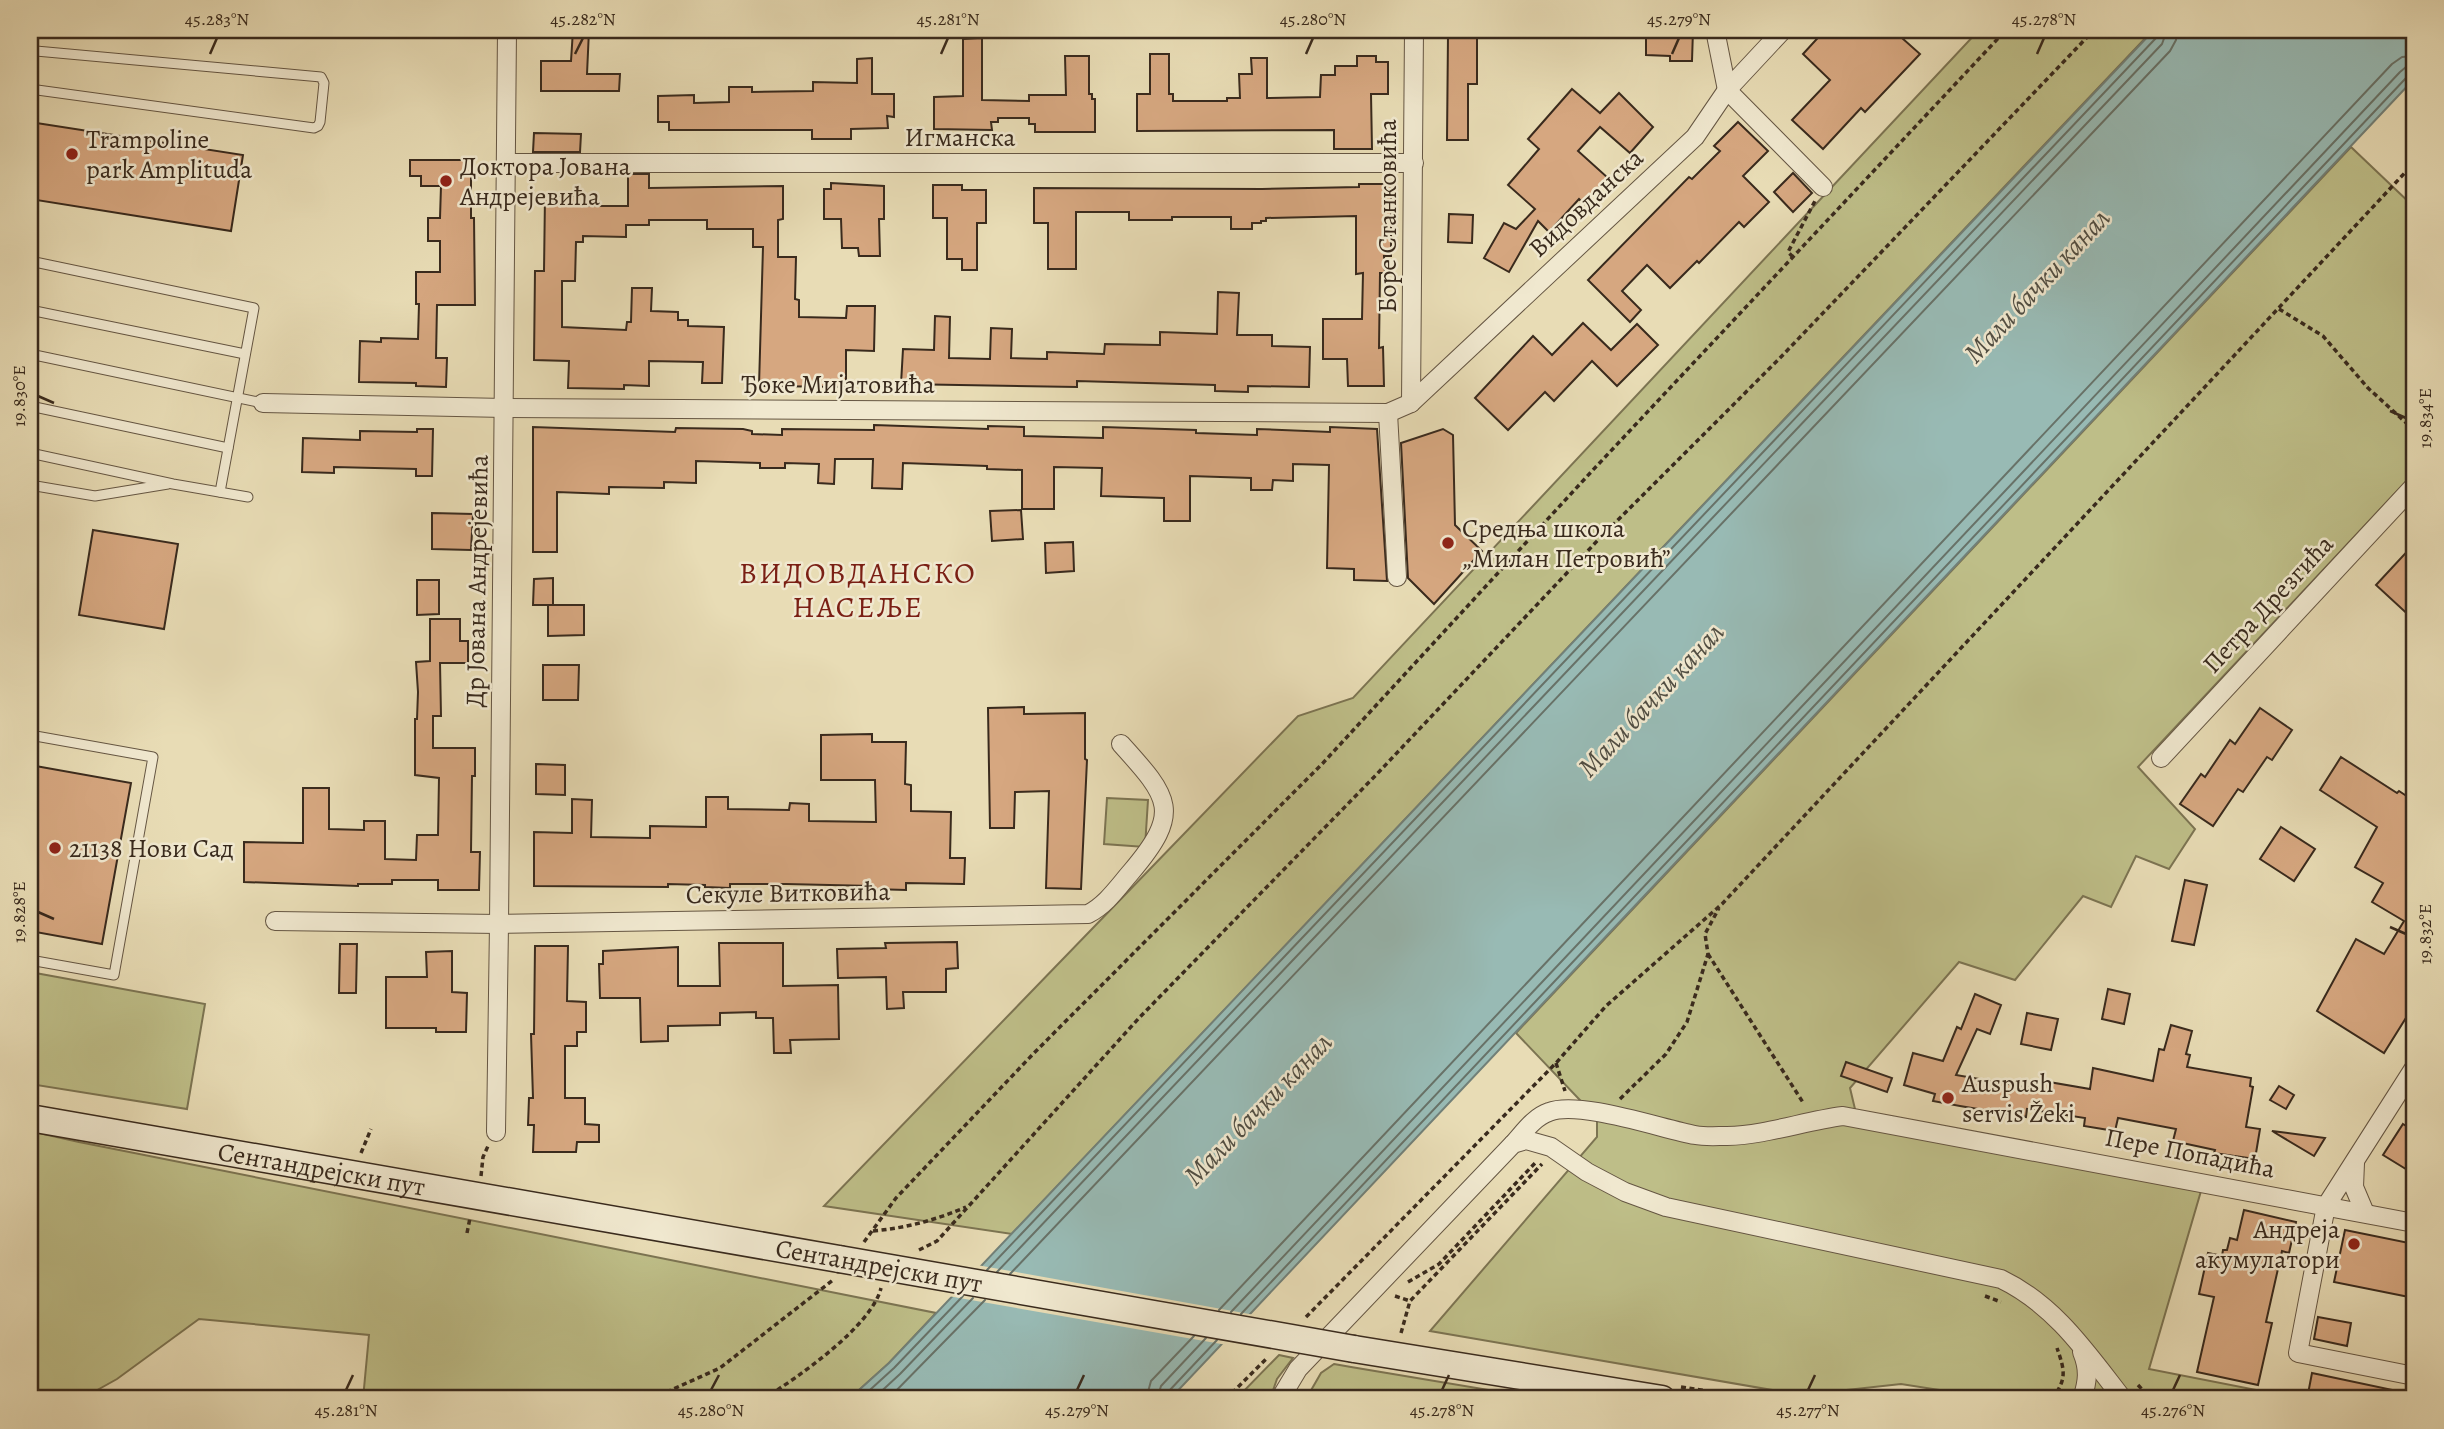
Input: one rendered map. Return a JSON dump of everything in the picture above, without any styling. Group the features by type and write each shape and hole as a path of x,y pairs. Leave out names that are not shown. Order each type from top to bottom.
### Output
{"main road":[{"name":"Сентандрејски пут","path":"30,1110 98,1129"},
{"name":"Сентандрејски пут","path":"30,1118 843,1263 1662,1399"}],"street":[{"name":"Др Јована Андрејевића","path":"496,1132 507,30"},
{"name":"Боре Станковића","path":"1411,403 1414,30"},
{"path":"1715,30 1727,90 1823,187"},
{"name":"Видовданска","path":"1411,403 1695,137 1727,90 1783,30"},
{"name":"Игманска","path":"506,163 1413,163"},
{"name":"Ђоке Мијатовића","path":"263,403 505,408 1388,413 1411,403"},
{"path":"1388,413 1397,578"},
{"name":"Петра Дрезгића","path":"2161,758 2414,486"},
{"name":"Секуле Витковића","path":"275,921 499,924 1088,914 1101,906 1149,850 1163,822 1161,795 1153,780 1121,744"},
{"path":"2414,1068 2326,1206 2298,1353 2414,1376"},
{"name":"Пере Попадића","path":"1280,1399 1298,1369 1536,1118 1550,1111 1570,1109 1609,1115 1697,1135 1757,1135 1843,1116 1870,1119 2414,1223"},
{"path":"1513,1144 1526,1140 1625,1192 1666,1206 2001,1279 2024,1290 2053,1314 2123,1399"},
{"path":"2356,1160 2354,1187 2365,1213"},
{"path":"2078,1342 2088,1366 2088,1382 2082,1399"}],"lane":[{"path":"30,53 36,51 321,77 324,83 320,122 314,128 30,89"},
{"path":"30,261 254,308 220,492"},
{"path":"30,310 246,354"},
{"path":"30,354 263,403"},
{"path":"30,406 228,448"},
{"path":"30,453 248,497"},
{"path":"30,485 95,496 173,484"},
{"path":"30,735 153,757 114,975 30,960"}],"path":[{"path":"651,1399 720,1368 824,1288 896,1198 1035,1052 1323,763 2006,30"},
{"path":"915,1253 937,1241 1139,1018 1376,775 1600,539 1845,291 2094,30"},
{"path":"1302,1322 1556,1063 1606,1006 1722,904 2414,163"},
{"path":"1793,257 1788,252 1823,187"},
{"path":"2279,309 2323,337 2368,388 2414,430"},
{"path":"1722,904 1705,933 1708,954 1815,1121"},
{"path":"1609,1115 1617,1102 1665,1054 1687,1022 1708,954"},
{"path":"360,1154 371,1129"},
{"path":"1538,1160 1550,1153"},
{"path":"1407,1283 1439,1264 1538,1160 1550,1153"},
{"path":"1550,1153 1552,1169"},
{"path":"1399,1342 1410,1301 1550,1153"},
{"path":"481,1176 483,1157"},
{"path":"872,1231 906,1228 944,1217 968,1206"},
{"path":"467,1233 471,1211"},
{"path":"763,1399 785,1386 847,1336 880,1294 883,1278"},
{"path":"820,1283 824,1288"},
{"path":"1395,1290 1389,1294 1410,1301"},
{"path":"1978,1294 2003,1303"},
{"path":"2053,1399 2063,1384 2064,1366 2055,1343"},
{"path":"1226,1399 1273,1351"},
{"path":"30,1390 73,1394 89,1399"}],"green space":[{"path":"1979,30 2153,30 1012,1234 824,1206 1298,716 1353,698"},
{"path":"2351,147 2414,207 2414,473 2138,767 2195,829 2169,869 2136,856 2111,907 2083,896 2015,980 1959,962 1850,1088 1859,1126 2201,1191 2149,1369 2282,1395 2282,1399 1997,1399 1901,1384 1801,1395 1430,1331 1597,1137 1597,1118 1516,1033"},
{"path":"1107,798 1148,800 1145,847 1104,844"},
{"path":"30,972 205,1004 187,1109 30,1084"},
{"path":"30,1131 936,1313 889,1363 849,1399 363,1399 369,1335 199,1319 117,1379 92,1393 93,1399 30,1399"},
{"path":"1279,1355 1293,1358 1277,1379 1270,1399 1236,1399"},
{"path":"1334,1364 1542,1399 1306,1399 1321,1373"}],"water":[{"name":"Мали бачки канал","path":"2154,30 2414,30 2414,79 1170,1399 849,1399 889,1363"}],"pier":[{"path":"977,1265 1255,1315 1227,1345 948,1296"}],"building":[{"path":"573,30 589,30 587,74 620,74 619,91 541,91 541,61 571,61"},
{"path":"1656,30 1693,30 1692,61 1670,61 1670,56 1646,55 1646,35 1656,35"},
{"path":"1825,30 1893,30 1920,54 1865,112 1861,108 1823,149 1792,120 1830,80 1803,54"},
{"path":"1448,35 1477,36 1477,84 1468,84 1468,140 1447,140"},
{"path":"982,38 982,100 1029,101 1029,95 1066,95 1065,56 1089,56 1089,94 1095,99 1095,132 1035,132 1035,124 1029,124 1029,118 998,118 998,122 991,122 992,130 934,129 934,97 963,96 963,39"},
{"path":"1150,54 1169,54 1169,94 1173,94 1173,101 1227,101 1227,98 1240,98 1239,74 1252,74 1251,58 1267,58 1267,98 1320,97 1321,75 1335,75 1335,66 1357,66 1357,56 1376,56 1376,62 1388,62 1388,94 1371,94 1372,149 1334,149 1334,130 1137,131 1137,94 1150,94"},
{"path":"872,58 872,94 894,94 894,117 887,116 888,128 851,129 851,139 812,139 812,130 669,130 669,122 658,122 658,96 694,95 694,103 729,102 729,87 752,87 752,92 813,91 813,82 857,83 857,59"},
{"path":"1572,89 1600,113 1619,93 1653,127 1630,153 1600,127 1578,151 1608,178 1584,204 1579,199 1549,232 1538,221 1509,272 1484,258 1504,223 1516,229 1535,209 1508,185 1539,149 1528,139"},
{"path":"30,122 243,155 231,231 30,199"},
{"path":"1738,122 1768,151 1743,176 1769,202 1744,227 1739,222 1670,288 1647,265 1622,291 1641,310 1630,322 1588,280 1689,177 1692,179 1720,151 1714,146"},
{"path":"534,133 581,134 580,152 533,152"},
{"path":"410,160 471,160 475,305 437,305 436,358 447,358 446,387 416,386 416,383 359,382 360,341 381,342 381,338 418,339 416,272 440,272 440,241 428,241 428,218 440,218 441,186 421,186 421,176 410,176"},
{"path":"1793,173 1812,193 1793,212 1774,192"},
{"path":"628,174 649,174 649,188 783,186 783,219 778,220 778,257 796,257 795,299 799,300 799,317 846,318 847,306 875,306 874,351 846,350 846,387 759,386 763,247 753,247 753,229 707,229 707,220 649,220 649,225 626,225 626,237 583,236 583,242 576,242 575,281 562,281 562,327 626,330 627,322 631,322 632,288 652,288 651,311 678,312 678,320 688,320 688,326 724,327 722,383 702,383 703,362 649,361 649,386 624,385 624,389 568,388 569,361 534,360 535,271 544,271 545,196 576,196 576,206 628,206"},
{"path":"831,183 884,186 884,219 879,219 880,256 859,256 858,248 842,248 841,219 824,219 824,189 831,189"},
{"path":"1359,184 1391,184 1391,256 1384,256 1385,273 1380,273 1379,348 1383,347 1384,386 1348,386 1347,359 1323,359 1323,319 1362,319 1363,273 1356,274 1356,216 1266,218 1266,221 1261,223 1252,223 1252,229 1231,229 1231,217 1129,220 1129,212 1076,212 1076,269 1048,269 1048,223 1034,223 1034,188 1262,189 1359,187"},
{"path":"933,185 962,185 962,190 986,190 986,223 977,223 977,270 962,270 962,259 947,259 947,218 933,218"},
{"path":"1449,214 1473,215 1472,243 1448,242"},
{"path":"1218,292 1239,293 1237,335 1272,335 1272,346 1310,347 1309,387 1248,386 1248,392 1215,391 1215,385 1077,381 1077,387 901,384 903,349 934,350 935,316 950,317 949,358 990,359 991,328 1012,329 1011,358 1047,359 1047,352 1104,354 1105,344 1160,345 1160,332 1217,334"},
{"path":"1583,323 1611,350 1637,324 1658,345 1617,386 1592,361 1554,401 1545,392 1508,430 1475,398 1533,336 1552,355"},
{"path":"874,425 988,429 988,426 1024,427 1024,436 1103,438 1103,427 1257,435 1257,429 1330,432 1330,427 1377,429 1387,581 1354,580 1354,569 1327,568 1329,465 1293,464 1293,481 1273,480 1272,490 1251,490 1251,478 1190,476 1190,521 1164,521 1164,498 1101,496 1102,468 1054,467 1054,509 1022,509 1022,470 903,463 902,489 872,488 873,459 835,459 834,484 818,483 819,464 785,463 785,468 760,468 760,463 696,461 696,483 664,482 664,488 609,487 609,494 557,492 557,552 533,552 533,427 675,432 676,428 743,429 752,431 752,434 782,435 782,429 874,430"},
{"path":"417,429 433,429 432,476 416,476 416,469 334,467 334,473 302,472 303,438 360,440 360,431 417,432"},
{"path":"1443,429 1453,435 1455,525 1482,551 1434,604 1408,578 1401,443"},
{"path":"1021,510 1023,539 992,541 990,511"},
{"path":"432,513 473,514 471,550 432,549"},
{"path":"93,530 178,544 164,629 79,615"},
{"path":"1073,542 1074,571 1046,573 1045,543"},
{"path":"2414,544 2414,620 2376,585"},
{"path":"553,578 553,605 533,605 534,579"},
{"path":"417,580 439,580 439,614 417,615"},
{"path":"548,605 584,605 584,635 548,636"},
{"path":"430,619 460,619 460,641 468,641 468,663 440,663 441,716 433,716 433,748 475,748 471,852 480,852 479,890 438,890 438,880 392,880 392,884 358,886 244,882 244,842 303,843 303,788 329,788 329,829 364,830 364,821 385,821 385,859 416,860 417,835 438,835 439,778 415,775 418,692 416,662 430,661"},
{"path":"543,665 579,665 578,700 543,700"},
{"path":"1024,707 1024,714 1085,713 1087,760 1081,889 1046,888 1049,791 1015,792 1014,828 990,828 988,708"},
{"path":"2260,708 2292,730 2272,760 2267,757 2243,792 2238,789 2213,826 2180,804 2201,774 2205,777 2230,740 2235,744"},
{"path":"872,734 872,742 906,742 905,784 911,785 911,811 951,812 950,858 965,858 964,884 906,883 906,890 872,889 872,886 786,884 730,884 730,888 668,884 668,887 534,886 534,832 572,833 572,799 592,800 591,837 650,838 650,826 706,827 706,797 728,797 728,809 789,810 790,803 809,804 809,821 876,822 875,780 821,780 821,735"},
{"path":"2341,757 2414,801 2414,1005 2384,1053 2317,1011 2356,939 2384,954 2404,921 2372,902 2383,883 2355,867 2377,827 2320,790"},
{"path":"536,764 565,765 565,795 536,794"},
{"path":"30,765 131,783 102,944 30,931"},
{"path":"2281,827 2315,849 2294,881 2260,859"},
{"path":"2185,880 2207,885 2194,945 2172,941"},
{"path":"957,942 958,968 946,969 946,992 903,992 904,1008 887,1009 886,977 838,978 837,949 886,948 885,943"},
{"path":"719,943 783,943 783,986 838,985 839,1039 790,1040 791,1053 774,1053 773,1018 756,1018 756,1012 720,1013 720,1025 668,1026 668,1041 641,1042 640,998 600,998 599,964 603,964 603,951 678,947 678,986 720,986"},
{"path":"340,944 357,944 356,993 339,993"},
{"path":"535,946 568,946 567,1001 586,1002 586,1032 577,1032 577,1046 565,1046 565,1098 585,1098 585,1124 599,1125 599,1142 577,1142 576,1152 533,1152 534,1125 528,1125 529,1098 533,1098 531,1034 534,1034"},
{"path":"452,951 452,992 467,993 466,1032 436,1032 436,1028 386,1028 386,977 427,977 426,952"},
{"path":"2108,989 2130,994 2124,1024 2102,1019"},
{"path":"1975,994 2001,1005 1990,1034 1977,1029 1956,1075 2042,1090 2043,1081 2090,1089 2093,1068 2153,1081 2159,1049 2164,1050 2171,1025 2192,1031 2186,1054 2190,1055 2187,1067 2251,1078 2250,1086 2253,1087 2246,1127 2260,1129 2255,1159 2214,1153 2215,1150 2173,1141 2176,1129 2118,1118 2115,1131 2084,1126 2085,1118 2027,1109 2026,1117 1933,1101 1935,1094 1904,1085 1913,1053 1943,1061 1957,1027 1961,1029"},
{"path":"2027,1013 2058,1019 2051,1050 2021,1044"},
{"path":"1846,1062 1892,1078 1887,1092 1841,1076"},
{"path":"2279,1086 2294,1095 2286,1109 2270,1100"},
{"path":"2403,1124 2414,1131 2414,1174 2383,1155"},
{"path":"2272,1131 2325,1138 2314,1156"},
{"path":"2244,1210 2296,1222 2289,1253 2282,1251 2266,1322 2272,1323 2258,1385 2197,1372 2214,1297 2199,1294 2208,1253 2222,1256 2223,1250 2227,1250 2230,1238 2237,1240"},
{"path":"2345,1230 2414,1244 2414,1298 2334,1282"},
{"path":"2318,1317 2351,1323 2347,1346 2314,1339"},
{"path":"2312,1373 2402,1392 2401,1399 2307,1399"}],"place":[{"name":"Trampoline park Amplituda","path":"72,154"},
{"name":"Доктора Јована Андрејевића","path":"446,181"},
{"name":"Средња школа „Милан Петровић”","path":"1448,543"},
{"name":"21138 Нови Сад","path":"55,848"},
{"name":"Auspush servis Žeki","path":"1948,1098"},
{"name":"Андреја акумулатори","path":"2354,1244"}],"district":[{"name":"ВИДОВДАНСКО НАСЕЉЕ","path":"858,590"}]}
